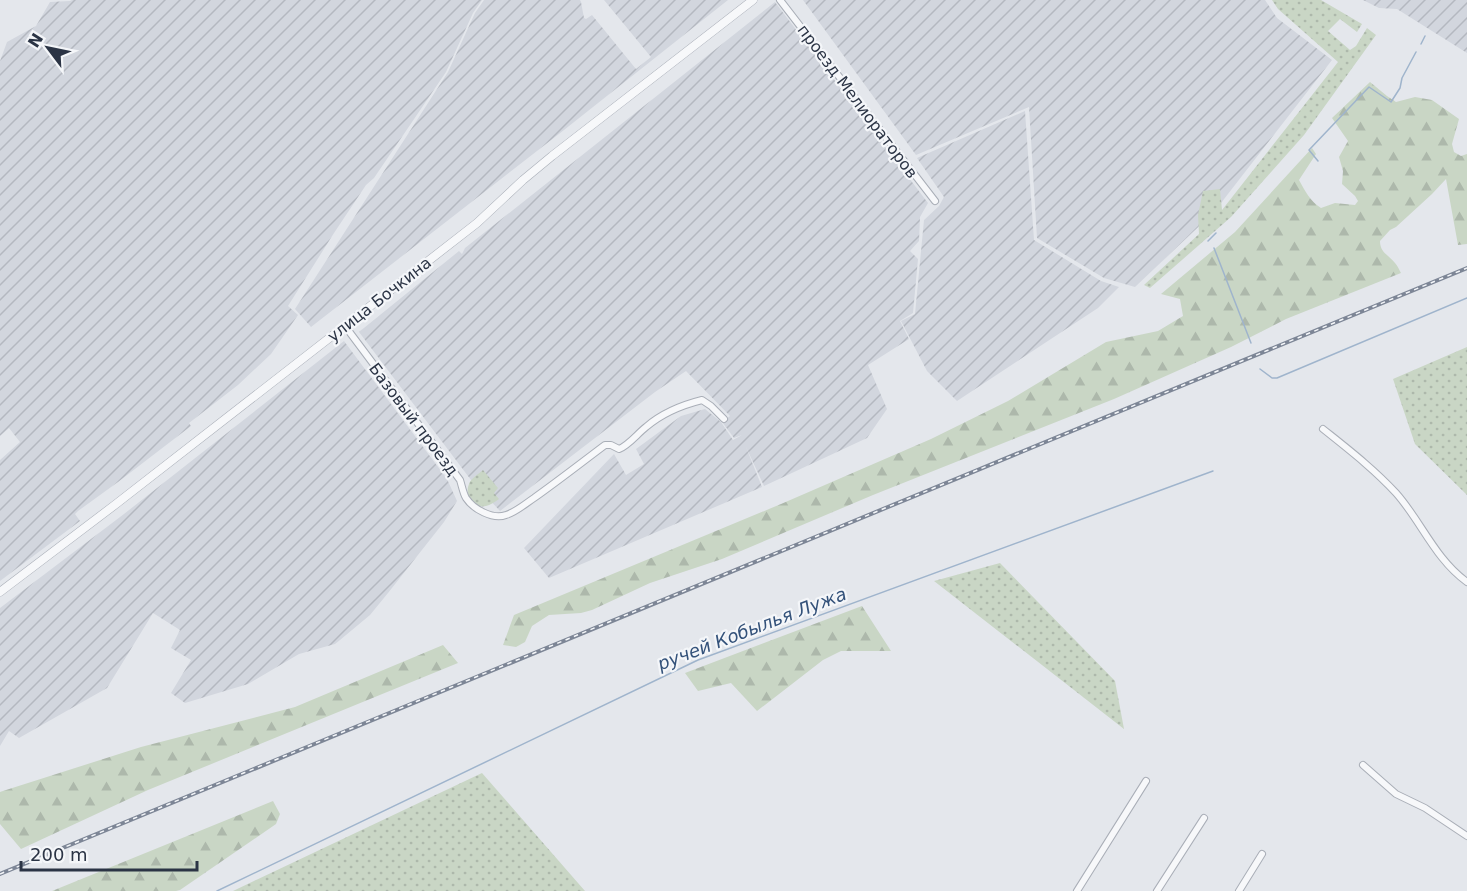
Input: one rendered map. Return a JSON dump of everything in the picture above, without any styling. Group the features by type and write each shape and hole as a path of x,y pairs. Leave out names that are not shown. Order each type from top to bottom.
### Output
{"street":[{"name":"улица Бочкина","path":"0,592 345,327 477,223 523,180 561,149 753,0"},
{"name":"проезд Мелиораторов","path":"780,0 935,201"},
{"name":"Базовый проезд","path":"345,327 460,480 466,498 486,513 498,517 514,512 605,445 619,449 625,447 649,425 693,402 702,400 724,419"},
{"path":"1323,429 1356,455 1396,493 1446,563 1467,582"},
{"path":"1363,765 1396,794 1425,808 1467,836"},
{"path":"1077,891 1146,781"},
{"path":"1157,891 1204,818"},
{"path":"1239,891 1262,854"}],"shaded area":[{"path":"72,0 482,0 473,13 446,72 374,178 366,185 288,306 298,315 271,354 238,385 189,423 191,426 78,511 75,514 80,521 0,581 0,460 20,442 9,428 0,436 0,61 7,42 36,26 50,2"},
{"path":"484,0 580,0 584,18 592,15 636,69 651,57 604,0 728,0 311,327 295,309 448,72 475,13"},
{"path":"803,0 1265,0 1277,18 1332,60 1214,212 1135,287 1104,278 1037,238 1029,107 916,155"},
{"path":"1363,0 1467,0 1467,53 1397,9 1379,8"},
{"path":"775,2 928,203 920,217 919,241 910,251 918,259 913,313 900,321 909,339 868,365 887,409 867,438 764,486 746,447 762,487 549,578 524,548 614,454 626,475 644,464 636,449 681,416 705,409 721,422 733,440 742,435 734,438 722,422 730,416 686,371 655,392 500,511 471,480 359,332 459,251 462,254 465,248"},
{"path":"1025,111 1034,240 1101,281 1119,287 1098,308 957,401 927,371 901,321 915,314 924,220 939,206 944,197 917,158"},
{"path":"344,341 447,479 457,501 444,522 370,615 335,644 299,654 248,684 185,703 171,693 191,660 171,648 180,630 153,613 107,688 19,738 9,731 0,746 0,608"}],"green space":[{"path":"1272,0 1321,0 1362,24 1357,32 1340,19 1328,31 1350,50 1356,46 1367,28 1376,35 1304,135 1231,217 1150,288 1144,285 1199,234 1198,215 1203,191 1220,189 1222,210 1338,62 1278,9"},
{"path":"1370,82 1396,102 1415,97 1432,100 1459,119 1452,144 1454,152 1461,156 1467,154 1467,244 1458,245 1446,179 1380,241 1383,251 1396,264 1401,273 1286,319 1231,347 1114,399 873,495 722,559 650,583 592,610 549,615 532,626 525,642 516,647 503,645 514,615 931,439 1008,401 1106,342 1158,331 1183,316 1180,299 1161,294 1235,232 1312,148 1316,154 1299,180 1308,196 1321,208 1335,203 1355,205 1358,201 1355,196 1342,184 1343,171 1339,157 1348,141 1332,118"},
{"path":"1467,347 1467,495 1415,444 1393,379"},
{"path":"483,470 498,488 494,493 499,499 486,506 474,503 468,493 471,480"},
{"path":"1000,563 1115,681 1124,729 934,581"},
{"path":"862,606 891,651 841,651 823,660 757,711 731,683 698,691 685,673"},
{"path":"443,645 458,663 148,790 21,849 0,824 0,792 141,747 295,707"},
{"path":"482,773 585,891 233,891"},
{"path":"273,801 280,814 276,824 180,890 52,891"}],"waterway":[{"path":"1421,44 1425,36"},
{"path":"1318,161 1309,150 1369,87 1391,102 1416,52"},
{"path":"1208,241 1216,233"},
{"path":"1214,248 1251,343"},
{"path":"1260,369 1272,378 1277,378 1467,298"},
{"name":"ручей Кобылья Лужа","path":"217,891 698,660 1213,471"}],"railway":[{"path":"0,874 1467,268"}]}
